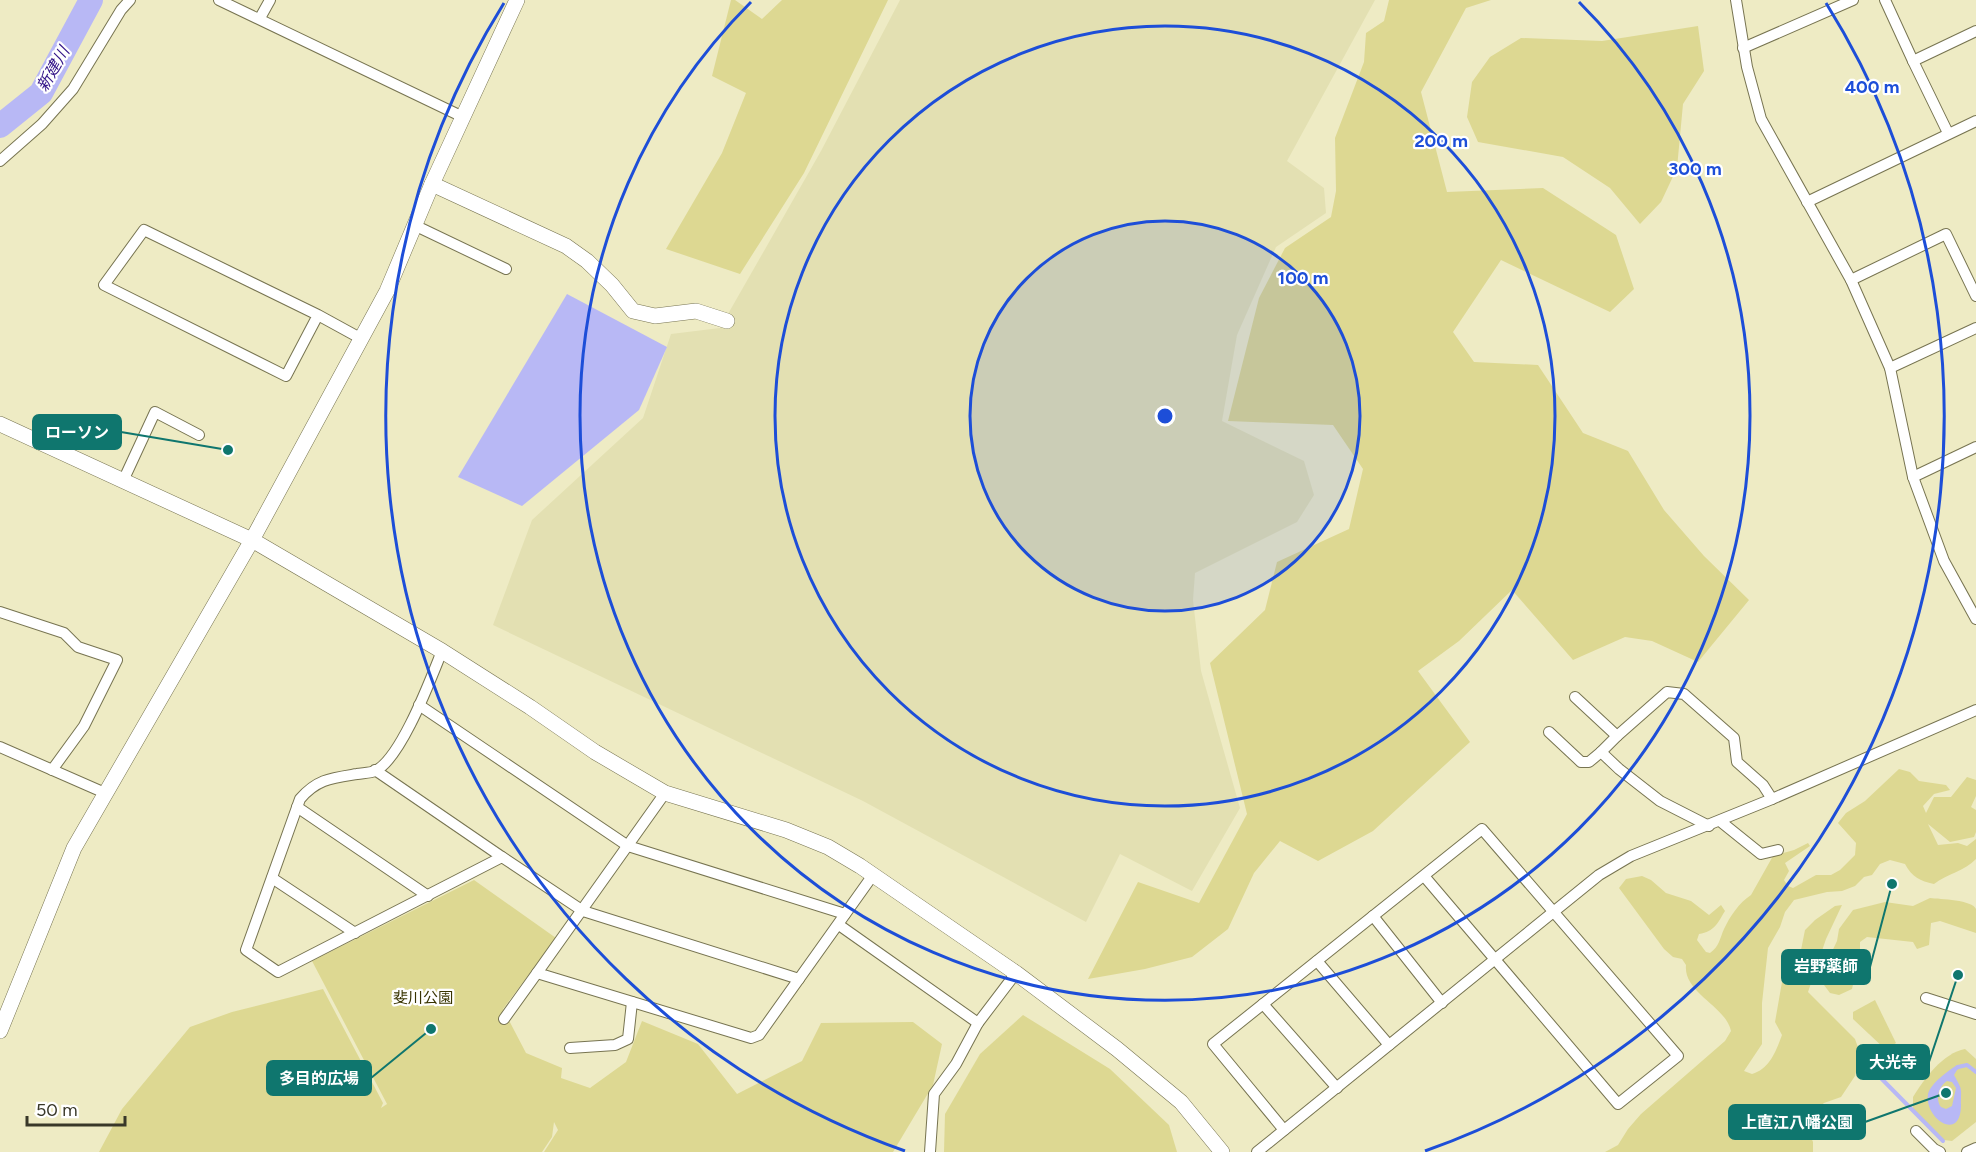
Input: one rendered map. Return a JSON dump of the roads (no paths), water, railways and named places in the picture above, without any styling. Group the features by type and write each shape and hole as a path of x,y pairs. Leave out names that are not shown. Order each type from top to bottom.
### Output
{"street":[{"path":"0,161 42,124 73,89 121,10 130,0"},
{"path":"219,0 463,117"},
{"path":"260,18 270,0"},
{"path":"0,1030 74,848 252,540 387,291 432,184 516,0"},
{"path":"1736,0 1743,48 1761,119 1851,280 1890,368 1912,477 1944,561 1976,619"},
{"path":"1743,48 1853,0"},
{"path":"1885,0 1948,133"},
{"path":"1913,61 1976,31"},
{"path":"1807,202 1976,121"},
{"path":"432,184 566,246 587,261 633,311 655,316 696,311 727,321"},
{"path":"414,225 506,269"},
{"path":"318,315 286,376 104,285 144,230 318,315 360,338"},
{"path":"1851,280 1946,234 1976,296"},
{"path":"1890,368 1976,328"},
{"path":"123,481 155,412 199,435"},
{"path":"0,424 252,540 442,651 617,766 665,793 786,830 828,847 1016,973 1117,1049 1181,1102 1222,1152"},
{"path":"1912,477 1976,447"},
{"path":"0,612 64,633 78,647 117,660 84,726 52,770"},
{"path":"442,651 400,744 375,771 326,780 310,788 300,800 246,950 278,972 502,858"},
{"path":"1550,732 1581,762 1589,762 1667,692 1684,694 1734,738 1737,762 1763,785 1772,800"},
{"path":"1575,697 1617,736"},
{"path":"419,705 628,846 845,914"},
{"path":"1257,1152 1599,875 1630,856 1708,826 1727,827 1772,800 1976,710"},
{"path":"0,747 105,793"},
{"path":"1601,752 1660,801 1708,826"},
{"path":"375,771 583,910 800,979"},
{"path":"504,1019 665,793"},
{"path":"297,807 428,896"},
{"path":"1727,827 1761,854 1778,850"},
{"path":"1284,1130 1213,1044 1482,829 1678,1056 1618,1104 1424,876"},
{"path":"537,974 751,1038 759,1035 873,875"},
{"path":"272,878 355,933"},
{"path":"1373,916 1443,1003"},
{"path":"839,925 978,1023"},
{"path":"1317,961 1389,1045"},
{"path":"930,1152 934,1094 956,1064 978,1023 1016,973"},
{"path":"1926,998 1976,1014"},
{"path":"570,1048 615,1046 628,1039 632,1002"},
{"path":"1263,1004 1337,1088"},
{"path":"1916,1131 1940,1152"},
{"path":"1967,1152 1976,1148"}],"water":[{"path":"567,294 667,347 639,410 522,506 458,477"},
{"path":"1957,1065 1962,1067 1954,1075 1961,1089 1961,1106 1959,1117 1955,1123 1949,1125 1936,1118 1931,1111 1928,1094 1936,1082","holes":["1952,1082 1956,1088 1952,1106 1946,1109 1939,1104 1939,1093 1944,1083"]}],"waterway":[{"name":"新建川","path":"0,126 41,93 91,0"},
{"path":"1868,1065 1943,1141"},
{"path":"1958,1067 1967,1065 1976,1072"}],"place":[{"name":"ローソン","path":"228,450"},
{"name":"岩野薬師","path":"1892,884"},
{"name":"大光寺","path":"1958,975"},
{"name":"多目的広場","path":"431,1029"},
{"name":"上直江八幡公園","path":"1946,1093"}],"park label":[{"name":"斐川公園","path":"423,998"}]}
